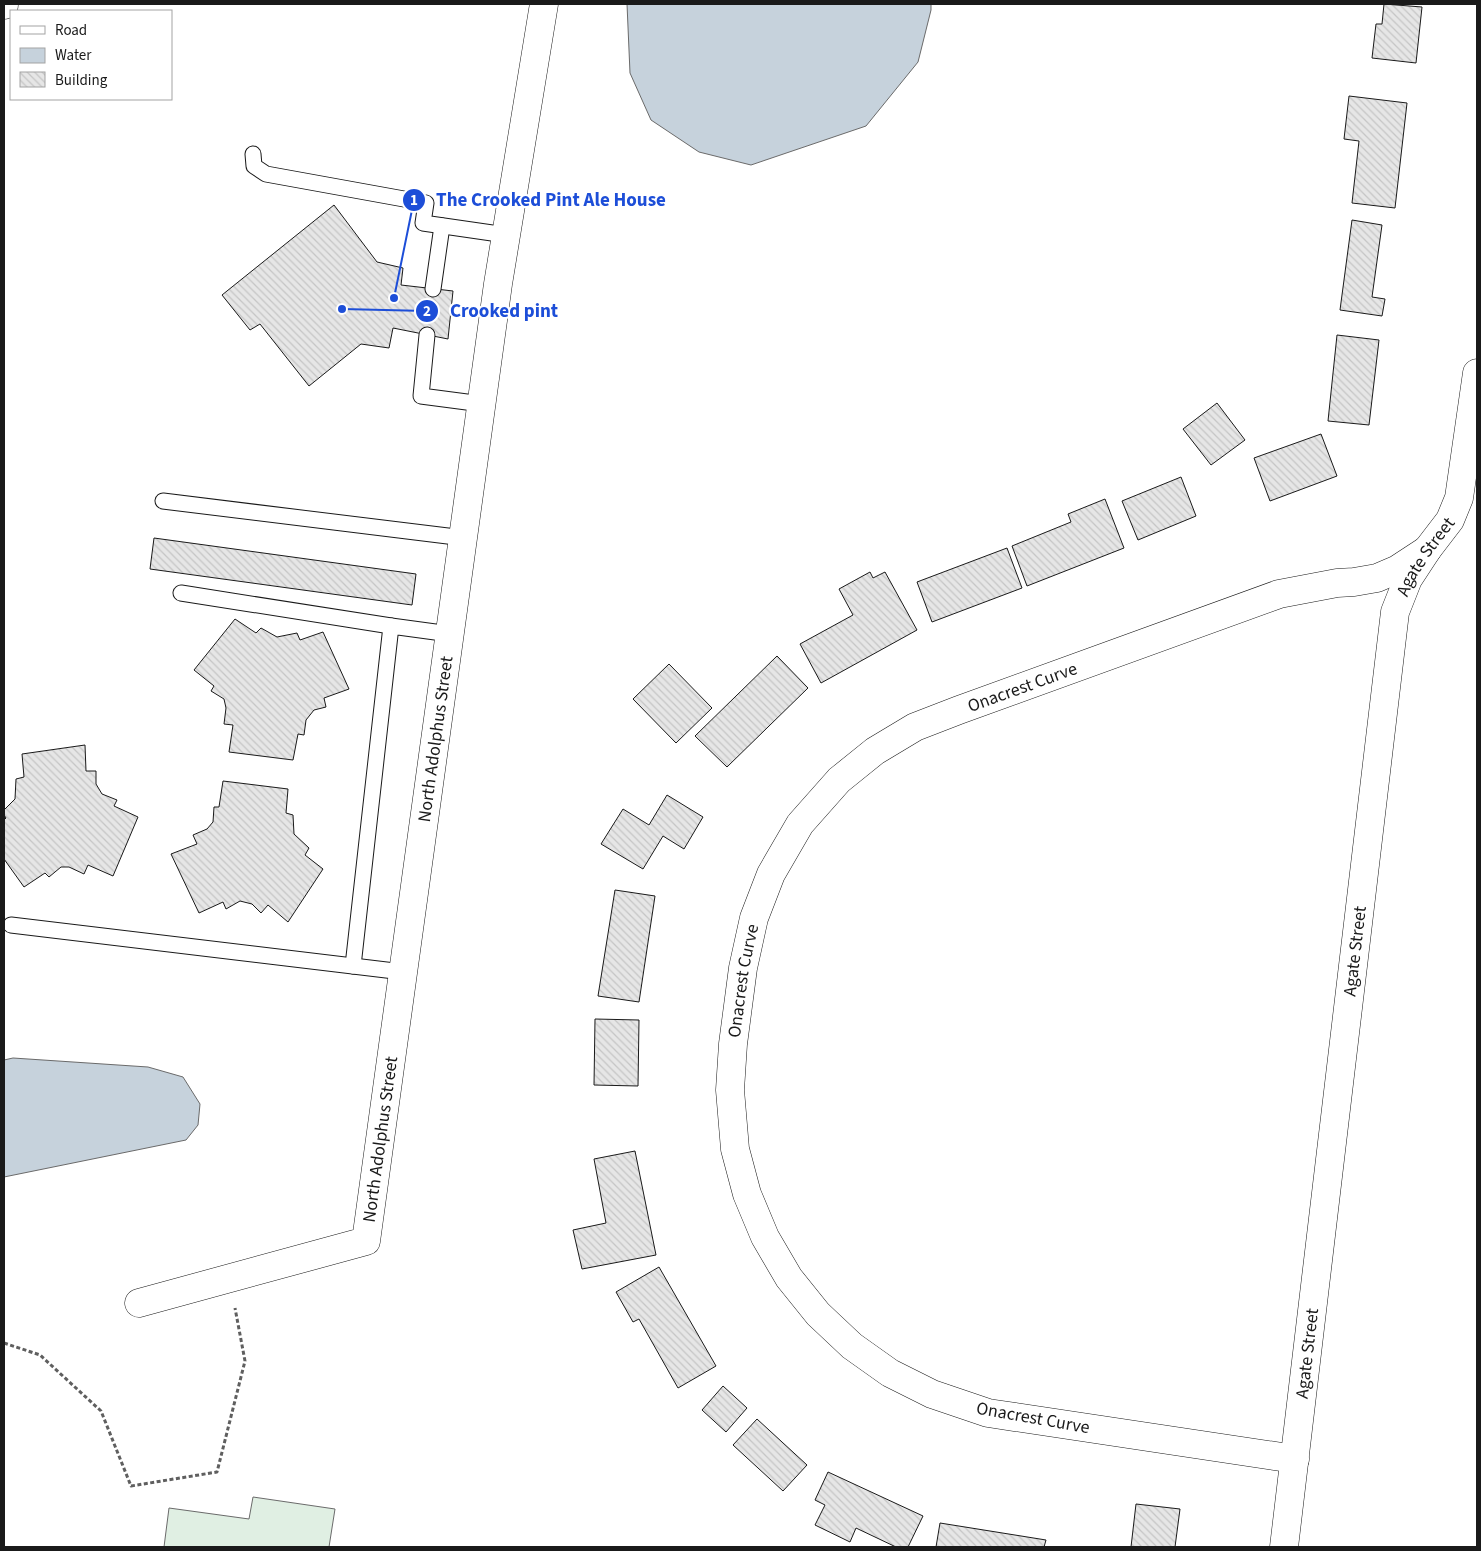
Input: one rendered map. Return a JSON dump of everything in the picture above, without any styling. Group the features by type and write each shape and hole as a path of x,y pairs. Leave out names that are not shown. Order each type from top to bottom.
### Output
{"street":[{"name":"North Adolphus Street","path":"139,1303 366,1241 506,235 544,4"},
{"name":"Agate Street","path":"1284,1547 1395,612 1408,579 1450,520 1459,498 1477,373"},
{"name":"Onacrest Curve","path":"1295,1459 988,1413 932,1394 890,1373 852,1346 818,1314 789,1278 765,1237 747,1194 735,1149 730,1090 733,1044 742,978 754,918 770,874 800,824 839,780 875,751 915,727 968,706 1279,594 1376,578 1398,569 1427,550"}],"lane":[{"path":"253,154 254,166 266,174 426,203 423,223 506,235"},
{"path":"433,289 442,226"},
{"path":"427,335 421,396 482,404"},
{"path":"163,501 464,538"},
{"path":"181,593 450,634"},
{"path":"352,966 391,626"},
{"path":"10,925 403,972"}],"path":[{"path":"4,1343 40,1355 101,1411 131,1486 217,1472 245,1361 229,1278"}],"green space":[{"path":"253,1497 335,1509 329,1547 164,1547 169,1508 249,1519"}],"water":[{"path":"627,4 931,4 931,10 918,62 866,126 751,165 699,152 651,120 630,73"},
{"path":"13,1058 148,1067 183,1077 200,1104 198,1125 186,1140 4,1177 4,1060"}],"building":[{"path":"1384,4 1422,7 1416,63 1372,58 1376,24 1382,24"},
{"path":"1349,96 1407,103 1395,208 1352,203 1359,141 1344,139"},
{"path":"334,205 377,262 403,268 401,285 453,291 448,339 393,328 389,348 361,344 309,386 260,324 250,330 222,295"},
{"path":"1352,220 1382,225 1372,297 1385,299 1382,316 1340,310"},
{"path":"1337,335 1379,340 1369,425 1328,421"},
{"path":"1217,403 1245,440 1211,465 1183,429"},
{"path":"1321,434 1337,476 1270,501 1254,458"},
{"path":"1181,477 1196,516 1138,540 1122,501"},
{"path":"1105,499 1124,548 1027,586 1012,546 1071,522 1068,514"},
{"path":"154,538 416,574 412,605 150,569"},
{"path":"1007,548 1022,588 932,622 917,582"},
{"path":"870,572 873,578 885,572 917,630 821,683 800,644 853,615 839,589"},
{"path":"235,619 256,633 261,628 277,637 297,633 300,640 323,632 349,689 324,698 326,707 314,710 306,720 304,735 298,734 293,760 229,752 233,725 224,724 226,708 224,699 211,691 214,686 194,670"},
{"path":"777,656 808,688 727,767 695,736"},
{"path":"669,664 712,708 676,743 633,699"},
{"path":"85,745 86,771 96,771 96,784 102,794 117,800 114,806 138,817 113,876 88,865 84,874 69,867 61,867 49,877 45,873 24,887 4,859 4,820 6,818 4,810 15,799 16,779 24,777 22,754"},
{"path":"223,781 288,789 286,813 293,815 294,834 309,848 305,855 323,869 288,922 268,905 261,913 252,904 240,901 226,909 223,902 199,913 171,854 197,844 193,835 207,829 213,822 214,807 219,807"},
{"path":"667,795 703,817 684,849 663,836 643,869 601,844 623,809 649,825"},
{"path":"615,890 655,896 639,1002 598,996"},
{"path":"595,1019 639,1020 638,1086 594,1085"},
{"path":"635,1151 656,1255 582,1269 573,1230 606,1223 594,1159"},
{"path":"659,1267 716,1366 678,1388 639,1319 633,1322 616,1292"},
{"path":"723,1386 747,1408 726,1432 702,1410"},
{"path":"757,1419 807,1465 783,1491 733,1445"},
{"path":"828,1472 923,1516 908,1547 896,1547 856,1528 850,1542 815,1525 825,1505 815,1500"},
{"path":"1136,1504 1180,1509 1175,1547 1131,1547"},
{"path":"940,1523 1046,1540 1044,1547 936,1547"}],"place":[{"name":"The Crooked Pint Ale House","path":"394,298"},
{"name":"Crooked pint","path":"342,309"}]}
